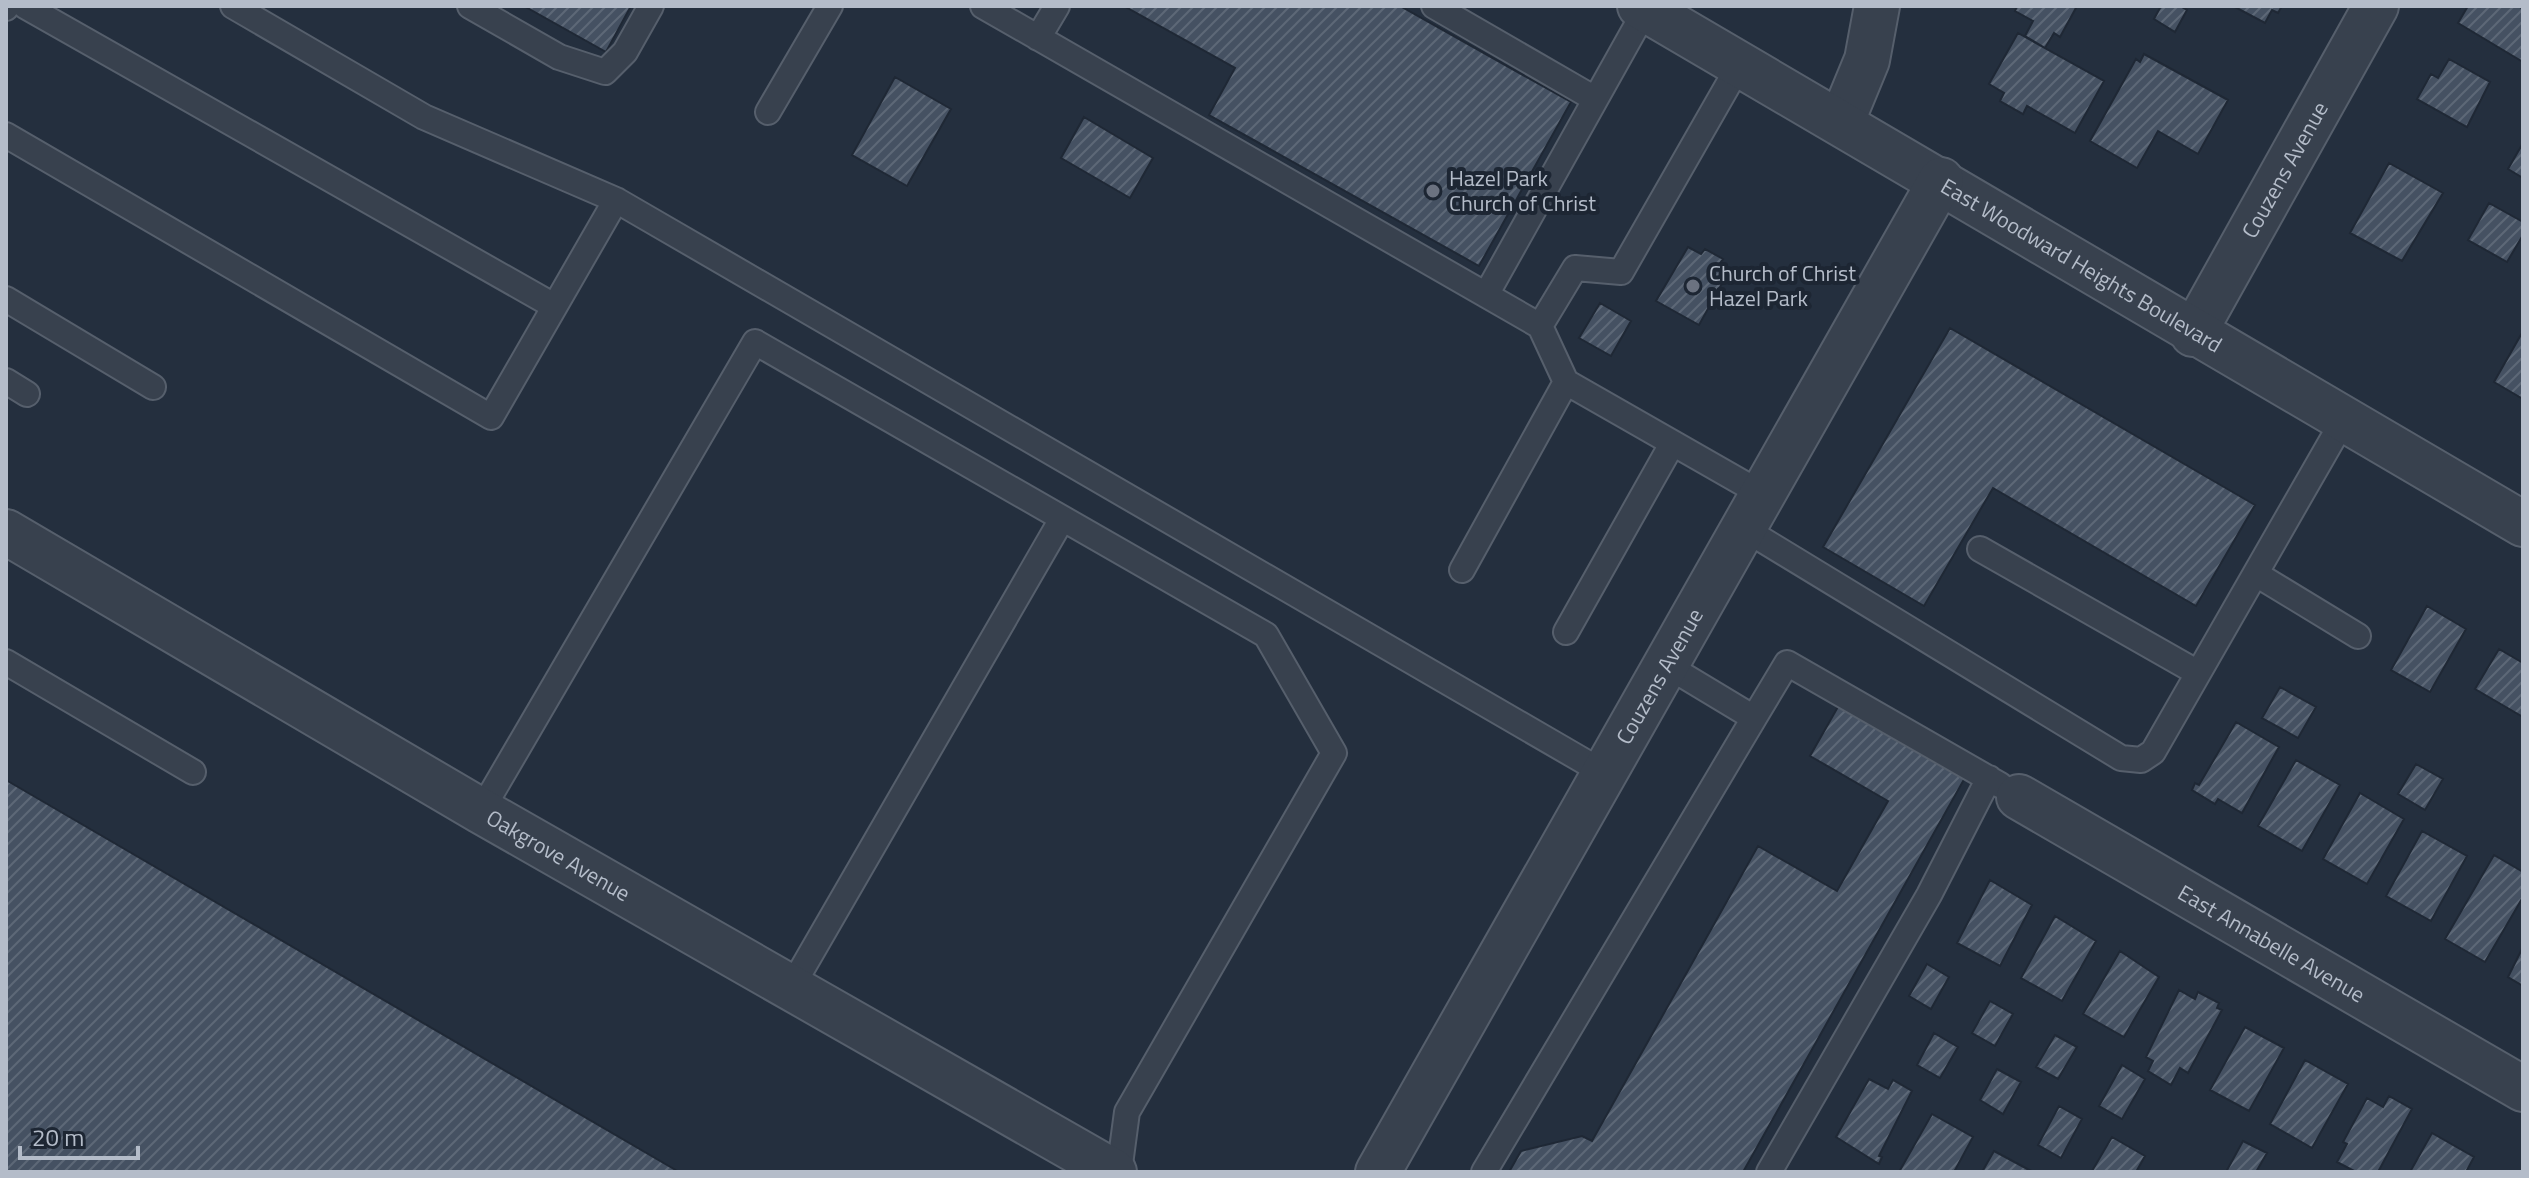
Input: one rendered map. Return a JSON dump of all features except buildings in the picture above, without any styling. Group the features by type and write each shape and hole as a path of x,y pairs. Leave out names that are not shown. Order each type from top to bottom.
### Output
{"street":[{"path":"1841,123 1867,60 1877,6"},
{"name":"Couzens Avenue","path":"2193,334 2376,6"},
{"name":"East Woodward Heights Boulevard","path":"1643,8 1941,180 2193,334 2523,524"},
{"name":"Couzens Avenue","path":"1378,1172 1941,180"},
{"name":"Oakgrove Avenue","path":"6,532 481,811 1116,1172"},
{"name":"East Annabelle Avenue","path":"2004,788 2523,1089"}],"lane":[{"path":"25,6 554,306"},
{"path":"233,6 424,117 616,200 1606,774"},
{"path":"470,6 559,57 605,72 625,52 651,6"},
{"path":"768,112 830,6"},
{"path":"983,6 1540,326 1566,382 1672,444 1753,511 2121,758 2141,760 2153,752 2343,421"},
{"path":"1038,38 1057,6"},
{"path":"1434,6 1595,99"},
{"path":"1486,295 1643,8"},
{"path":"1540,326 1575,268 1621,272 1740,64"},
{"path":"6,135 491,417 616,200"},
{"path":"6,299 153,387"},
{"path":"481,811 755,342 1266,635 1334,753 1127,1112 1116,1172"},
{"path":"6,381 27,394"},
{"path":"1462,570 1566,382"},
{"path":"1566,632 1672,444"},
{"path":"791,988 1062,519"},
{"path":"1980,549 2198,673"},
{"path":"2256,574 2358,636"},
{"path":"6,662 193,772"},
{"path":"1484,1172 1787,663 2004,788 1929,895 1769,1172"},
{"path":"1666,665 1754,718"}],"place":[{"name":"Hazel Park Church of Christ","path":"1433,191"},
{"name":"Church of Christ Hazel Park","path":"1693,286"}]}
